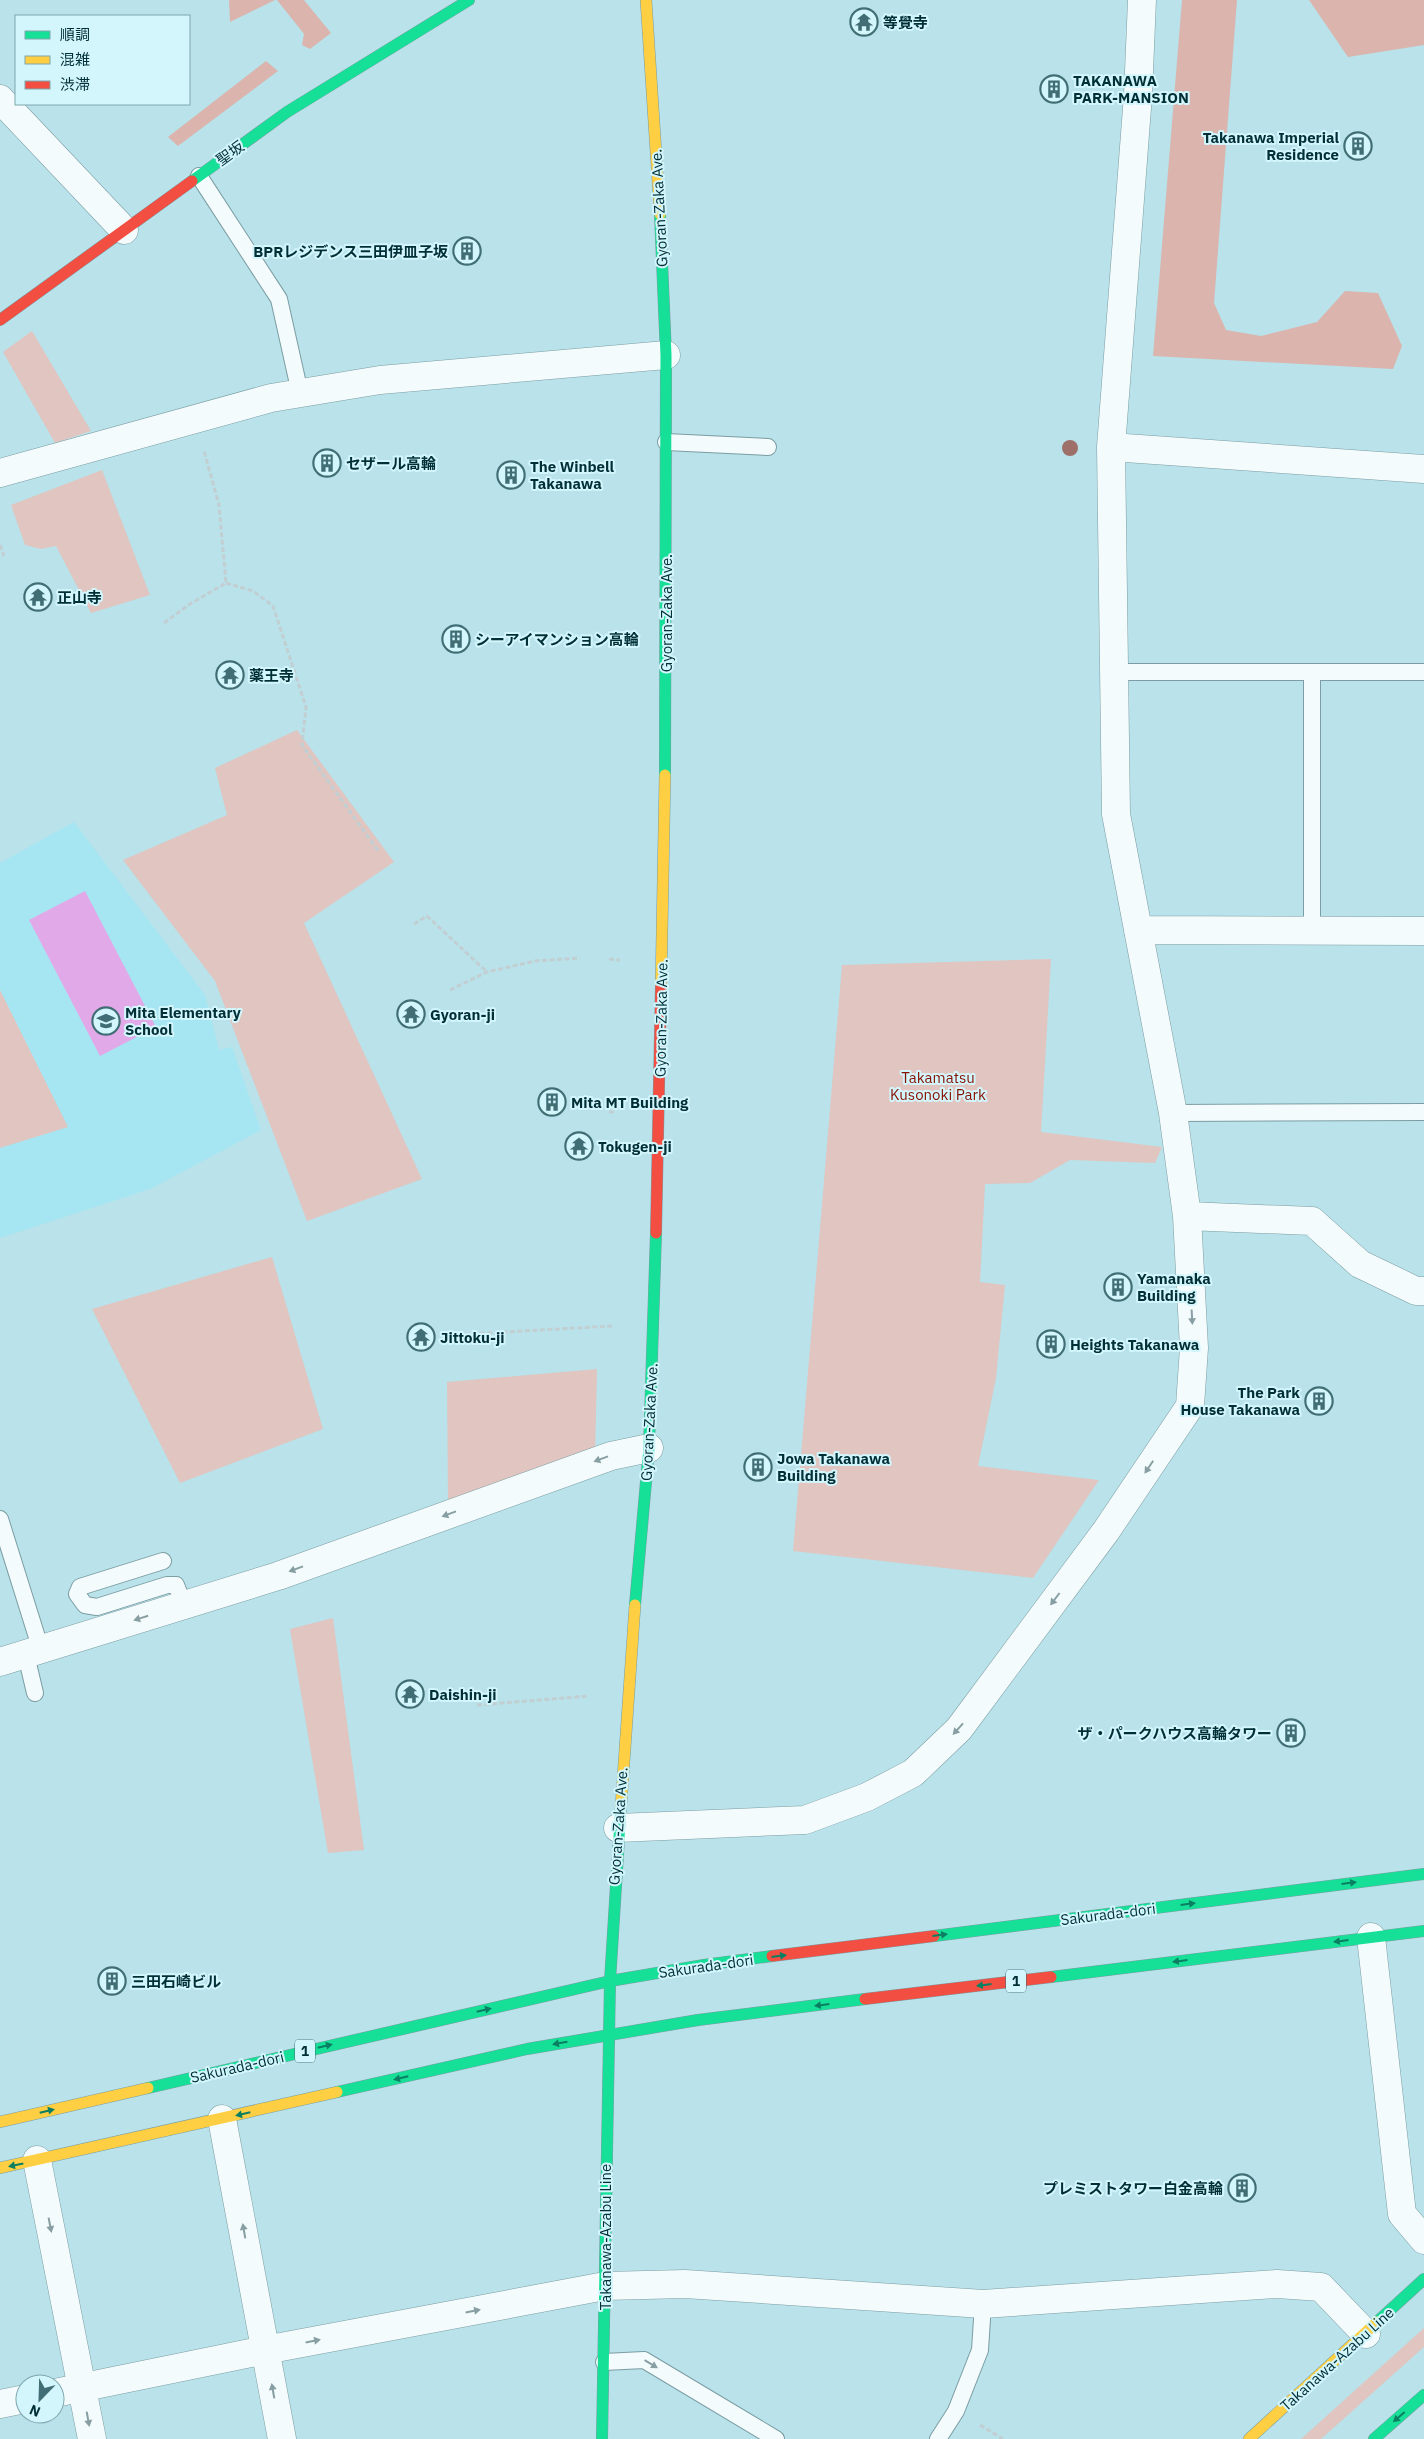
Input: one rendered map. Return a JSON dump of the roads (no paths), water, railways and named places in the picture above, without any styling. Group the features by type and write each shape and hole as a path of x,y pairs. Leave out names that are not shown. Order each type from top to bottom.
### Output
{"main road":[{"name":"聖坂","path":"0,320 287,112 470,0"},
{"name":"Gyoran-Zaka Ave.","path":"608,2034 618,1828 649,1448 656,1267 665,779 666,355 658,169 646,0"},
{"name":"Sakurada-dori","path":"0,2122 610,1981 704,1965 1424,1874"},
{"name":"1","path":"0,2168 527,2049 608,2034 698,2020 1424,1931"},
{"name":"Takanawa-Azabu Line","path":"602,2439 608,2034"},
{"name":"Takanawa-Azabu Line","path":"1249,2439 1424,2279"},
{"path":"1374,2439 1388,2432 1424,2395"}],"street":[{"path":"618,1828 805,1820 867,1798 913,1773 959,1729 1106,1531 1190,1406 1194,1348 1187,1216 1173,1113 1116,814 1111,447 1138,95 1142,0"},
{"path":"0,99 124,230"},
{"path":"0,473 271,398 380,380 666,355"},
{"path":"1111,447 1424,469"},
{"path":"1138,930 1424,931"},
{"path":"1187,1216 1312,1221 1360,1264 1416,1291 1424,1291"},
{"path":"0,1662 278,1576 611,1456 649,1448"},
{"path":"1371,1937 1402,2214 1424,2240"},
{"path":"222,2119 282,2439"},
{"path":"37,2160 92,2439"},
{"path":"65,2391 265,2350 605,2286 684,2284 983,2304 1277,2284 1321,2288 1366,2334"},
{"path":"0,2404 15,2401"}],"lane":[{"path":"199,176 279,299 300,393"},
{"path":"666,442 768,447"},
{"path":"1115,672 1424,672"},
{"path":"1312,672 1312,930"},
{"path":"1173,1113 1424,1112"},
{"path":"0,1519 33,1652 35,1693"},
{"path":"164,1561 80,1587 77,1594 85,1605 97,1607 167,1585 176,1585 184,1605"},
{"path":"938,2439 956,2411 980,2350 983,2304"},
{"path":"604,2362 644,2360 776,2439"}],"place":[{"name":"等覺寺","path":"864,22"},
{"name":"TAKANAWA PARK-MANSION","path":"1054,89"},
{"name":"Takanawa Imperial Residence","path":"1358,146"},
{"name":"BPRレジデンス三田伊皿子坂","path":"467,251"},
{"name":"セザール高輪","path":"327,463"},
{"name":"The Winbell Takanawa","path":"511,475"},
{"name":"正山寺","path":"38,597"},
{"name":"シーアイマンション高輪","path":"456,639"},
{"name":"薬王寺","path":"230,675"},
{"name":"Gyoran-ji","path":"411,1014"},
{"name":"Mita Elementary School","path":"106,1021"},
{"name":"Mita MT Building","path":"552,1102"},
{"name":"Tokugen-ji","path":"579,1146"},
{"name":"Yamanaka Building","path":"1118,1287"},
{"name":"Jittoku-ji","path":"421,1337"},
{"name":"Heights Takanawa","path":"1051,1344"},
{"name":"The Park House Takanawa","path":"1319,1401"},
{"name":"Jowa Takanawa Building","path":"758,1467"},
{"name":"Daishin-ji","path":"410,1694"},
{"name":"ザ・パークハウス高輪タワー","path":"1291,1733"},
{"name":"三田石崎ビル","path":"112,1981"},
{"name":"プレミストタワー白金高輪","path":"1242,2188"}],"park label":[{"name":"Takamatsu Kusonoki Park","path":"938,1086"}]}
